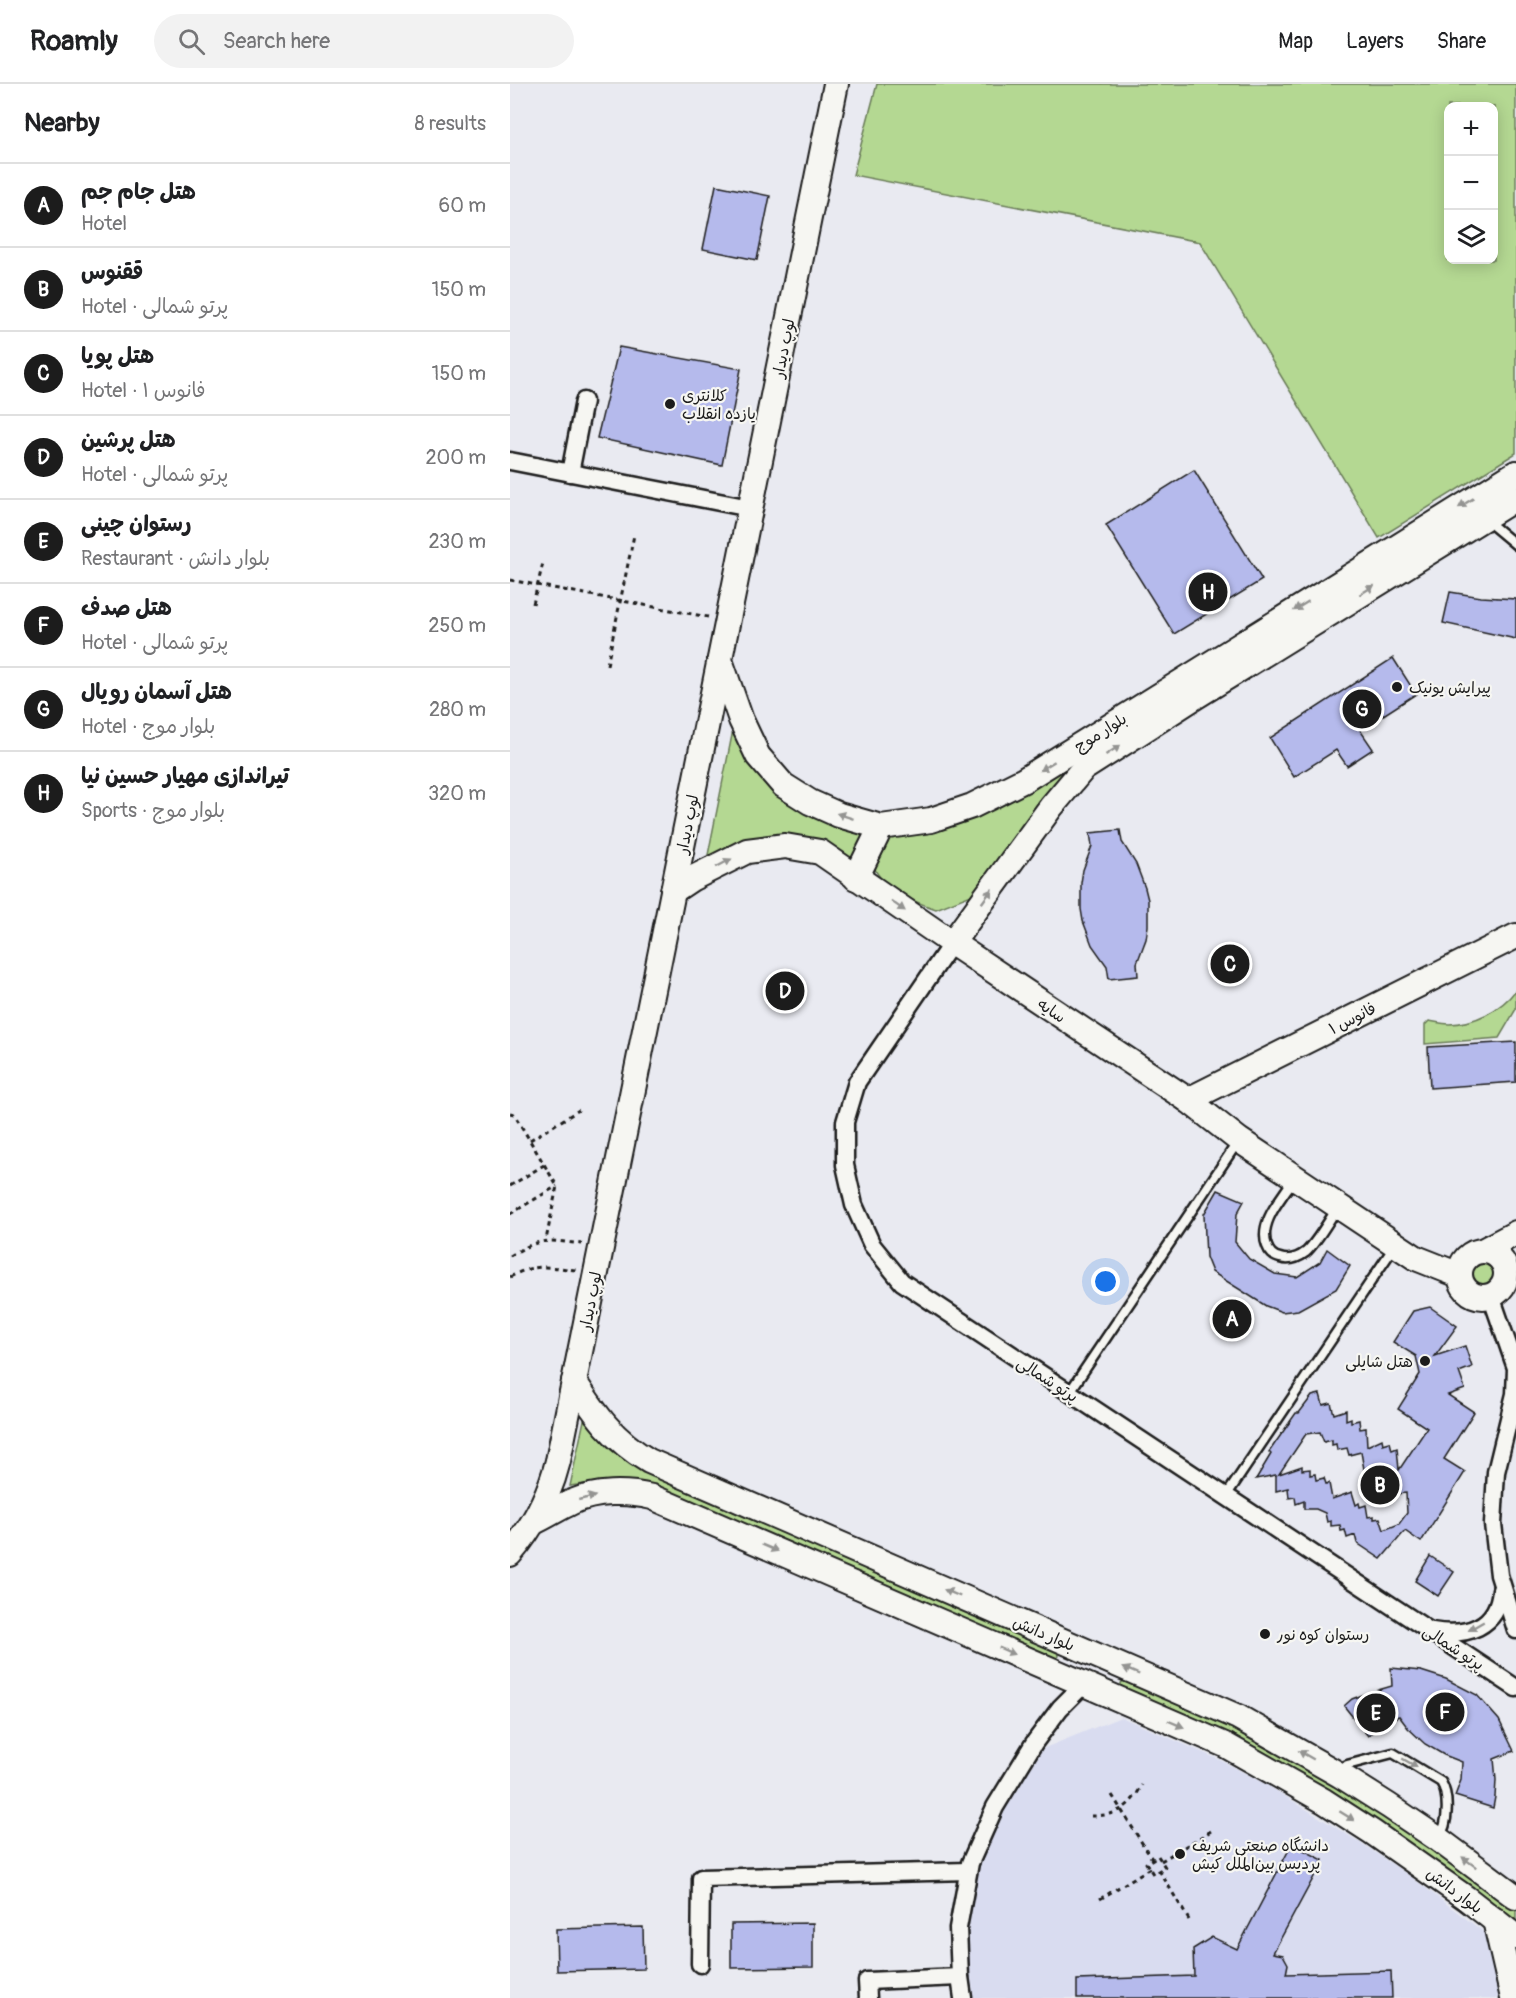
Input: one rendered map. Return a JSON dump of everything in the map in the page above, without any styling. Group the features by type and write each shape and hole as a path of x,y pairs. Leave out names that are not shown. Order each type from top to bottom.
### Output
{"street":[{"name":"لوپ دیدار","path":"510,1554 534,1522 552,1482 836,84"},
{"path":"570,473 584,401"},
{"path":"510,461 750,508"},
{"name":"بلوار موج","path":"952,944 1051,807 1083,770 1189,688 1516,473"},
{"name":"بلوار موج","path":"720,660 741,720 758,756 783,785 810,802 881,827 930,820 972,806 1024,780 1189,688 1516,498"},
{"path":"856,878 881,827"},
{"name":"سایه","path":"673,891 747,850 785,846 820,852 952,944 1188,1100 1239,1140 1416,1258 1460,1275"},
{"name":"فانوس ۱","path":"1188,1100 1516,936"},
{"name":"پرتو شمالی","path":"952,944 857,1082 844,1122 845,1165 854,1205 872,1245 902,1282 1516,1688"},
{"path":"1504,1282 1483,1297 1470,1293 1461,1282 1460,1268 1468,1256 1516,1233"},
{"path":"1482,1251 1496,1255 1504,1266 1504,1282 1516,1368 1515,1394 1501,1447 1494,1498 1495,1550 1501,1585 1516,1630"},
{"name":"بلوار دانش","path":"574,1381 594,1413 610,1432 628,1448 649,1461 1238,1717 1340,1775 1438,1839 1516,1897"},
{"name":"بلوار دانش","path":"534,1522 573,1501 589,1497 627,1493 652,1497 1225,1745 1372,1832 1420,1864 1516,1937"},
{"path":"1427,1630 1460,1634 1482,1625 1496,1607 1501,1585"},
{"path":"963,1998 958,1929 970,1863 995,1807 1034,1743 1060,1708 1084,1684 1096,1656"},
{"path":"699,1964 701,1878 968,1871"},
{"name":"بلوار دانش","path":"1494,1920 1513,1998"},
{"path":"868,1998 867,1981 960,1977"}],"lane":[{"path":"1484,518 1516,545"},
{"path":"1069,1393 1239,1140"},
{"path":"1295,1177 1268,1218 1266,1243 1269,1252 1277,1258 1296,1258 1307,1251 1339,1206"},
{"path":"1226,1496 1395,1244"},
{"path":"1340,1775 1347,1765 1393,1754 1441,1782 1446,1790 1445,1829 1438,1839"}],"path":[{"path":"607,665 634,535"},
{"path":"533,604 543,563"},
{"path":"510,580 708,617"},
{"path":"530,1140 579,1110"},
{"path":"510,1113 514,1114 557,1186 546,1240"},
{"path":"510,1186 544,1164"},
{"path":"510,1214 557,1186"},
{"path":"510,1256 527,1246 546,1240 582,1244"},
{"path":"510,1277 525,1268 542,1266 576,1270"},
{"path":"1091,1816 1109,1816 1121,1809 1133,1801 1142,1785"},
{"path":"1112,1795 1152,1859"},
{"path":"1161,1861 1211,1831"},
{"path":"1158,1856 1161,1861 1165,1867 1153,1874 1146,1863 1158,1856"},
{"path":"1100,1899 1150,1868"},
{"path":"1159,1870 1189,1920"}],"shaded area":[{"name":"دانشگاه صنعتی شریف پردیس بین‌الملل کیش","path":"1121,1717 1218,1759 1267,1785 1411,1877 1485,1933 1504,1975 1508,1998 972,1998 965,1956 968,1917 979,1863 1005,1800 1037,1751"}],"green space":[{"path":"877,84 1516,84 1516,453 1379,538 1200,242 853,175"},
{"path":"735,720 748,751 874,829 858,865 823,847 707,860"},
{"path":"1086,745 979,892 936,909 896,892 888,886 875,869 871,859 884,838"},
{"path":"1516,990 1516,1009 1499,1038 1425,1044 1425,1025 1429,1021 1449,1024 1477,1019 1495,1010"},
{"path":"1483,1258 1495,1262 1499,1274 1495,1286 1483,1290 1471,1286 1467,1274 1471,1262"},
{"path":"584,1420 611,1450 633,1464 1058,1650 1059,1656 1050,1660 639,1482 604,1481 570,1486"},
{"path":"1126,1679 1234,1725 1385,1814 1516,1909 1516,1925 1122,1690 1121,1683"}],"building":[{"path":"716,185 770,196 757,260 703,249"},
{"name":"کلانتری یازده انقلاب","path":"619,347 741,369 722,465 597,438"},
{"path":"1194,470 1262,580 1174,634 1106,525"},
{"path":"1450,592 1516,599 1516,639 1443,623"},
{"path":"1393,658 1416,694 1360,730 1373,749 1347,766 1336,750 1294,777 1270,738"},
{"path":"1120,830 1122,842 1136,864 1145,888 1148,900 1148,926 1137,963 1138,976 1109,979 1107,966 1092,945 1083,921 1081,883 1092,846 1090,833"},
{"path":"1516,1042 1516,1082 1430,1088 1428,1047"},
{"path":"1218,1190 1244,1201 1237,1214 1235,1242 1249,1259 1275,1274 1297,1277 1320,1262 1327,1249 1350,1266 1336,1289 1298,1310 1282,1312 1266,1306 1212,1272 1206,1257 1204,1214"},
{"path":"1430,1307 1457,1326 1435,1356 1465,1346 1472,1367 1459,1372 1465,1389 1448,1395 1474,1412 1444,1459 1465,1472 1421,1542 1405,1531 1381,1559 1357,1543 1355,1535 1347,1538 1345,1530 1341,1531 1340,1525 1331,1526 1331,1521 1327,1522 1325,1513 1316,1509 1304,1509 1304,1501 1296,1504 1295,1497 1289,1498 1288,1488 1276,1491 1276,1475 1256,1479 1271,1454 1269,1452 1296,1413 1299,1413 1312,1396 1320,1394 1323,1405 1331,1403 1334,1414 1346,1410 1346,1420 1351,1418 1351,1422 1359,1420 1360,1429 1366,1428 1367,1446 1382,1439 1383,1444 1390,1442 1392,1450 1397,1448 1399,1470 1427,1428 1398,1409 1420,1374 1416,1356 1393,1342 1413,1311","holes":["1320,1432 1324,1442 1332,1440 1332,1445 1336,1444 1337,1450 1347,1448 1349,1455 1361,1452 1365,1475 1376,1472 1378,1482 1392,1481 1392,1490 1397,1490 1396,1494 1406,1493 1407,1513 1399,1524 1384,1530 1380,1518 1368,1517 1366,1505 1360,1507 1359,1503 1356,1505 1352,1492 1332,1499 1329,1483 1326,1484 1324,1478 1316,1480 1315,1474 1310,1475 1310,1469 1302,1470 1302,1466 1279,1474 1306,1434"]},
{"path":"1430,1556 1454,1572 1438,1596 1415,1581"},
{"path":"1391,1668 1421,1671 1446,1679 1477,1695 1499,1720 1514,1751 1494,1759 1496,1780 1493,1808 1455,1796 1461,1780 1462,1762 1425,1744 1399,1716 1381,1724 1368,1736 1344,1706 1352,1699 1392,1686"},
{"path":"1292,1844 1323,1860 1273,1953 1283,1955 1288,1964 1286,1974 1391,1971 1392,1998 1077,1998 1077,1980 1194,1976 1193,1949 1212,1937 1237,1949"},
{"path":"813,1923 813,1967 731,1968 731,1924"},
{"path":"643,1927 644,1969 557,1971 556,1929"}],"place":[{"name":"کلانتری یازده انقلاب","path":"670,404"},
{"name":"تیراندازی مهیار حسین نیا","path":"1208,592"},
{"name":"پیرایش یونیک","path":"1397,687"},
{"name":"هتل آسمان رویال","path":"1362,709"},
{"name":"هتل پویا","path":"1230,964"},
{"name":"هتل پرشین","path":"785,991"},
{"name":"هتل جام جم","path":"1232,1319"},
{"name":"هتل شایلی","path":"1425,1361"},
{"name":"ققنوس","path":"1380,1485"},
{"name":"رستوان کوه نور","path":"1265,1634"},
{"name":"هتل صدف","path":"1445,1712"},
{"name":"رستوان چینی","path":"1376,1713"},
{"name":"دانشگاه صنعتی شریف پردیس بین‌الملل کیش","path":"1180,1854"}]}
